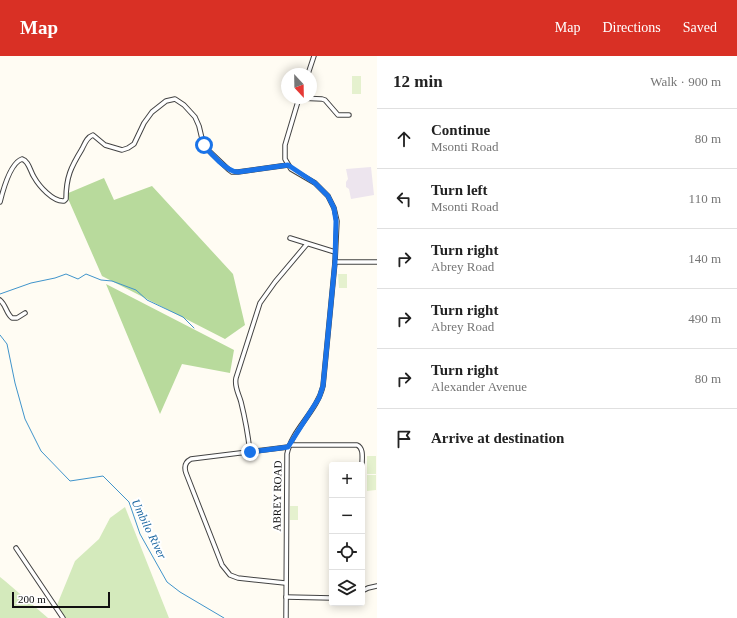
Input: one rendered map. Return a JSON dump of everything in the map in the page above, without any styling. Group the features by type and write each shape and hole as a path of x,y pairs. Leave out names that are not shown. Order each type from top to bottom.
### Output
{"street":[{"path":"310,68 314,56"},
{"path":"0,202 6,179 17,161 20,159 26,161 34,178 51,196 62,201 66,199 66,184 72,165 90,136 95,136 101,142 118,149 125,149 134,144 144,123 152,112 166,101 175,99 184,105 195,117 205,146 231,171 238,172 288,165 284,148 297,104"},
{"path":"317,99 325,100 338,115 349,115"},
{"name":"ABREY ROAD","path":"286,618 287,461 289,446 323,389 335,262 336,215 331,200 315,183 288,165"},
{"path":"290,238 335,252"},
{"path":"250,452 241,401 235,386 236,378 260,303 272,286 307,244"},
{"path":"335,262 377,262"},
{"path":"0,300 4,303 12,318 17,318 25,313"},
{"path":"286,583 238,578 230,575 222,565 186,473 185,466 188,461 191,459 289,446 357,445 362,450 362,462"},
{"path":"362,498 362,570"},
{"path":"16,548 63,618"},
{"path":"365,589 377,586"},
{"path":"286,598 329,598"}],"shaded area":[{"path":"371,167 374,195 351,199 349,189 346,187 346,182 348,179 346,169"}],"green space":[{"path":"352,76 361,76 361,94 352,94"},
{"path":"104,178 114,200 152,186 233,274 245,325 225,339 102,276 66,194"},
{"path":"338,274 347,274 347,288 339,288"},
{"path":"106,284 234,350 230,373 182,364 160,414"},
{"path":"367,456 376,456 376,474 367,474"},
{"path":"367,475 376,475 376,490 367,491"},
{"path":"290,506 298,506 298,520 290,520"},
{"path":"125,507 169,618 65,618 57,605 75,561 99,539 110,518"},
{"path":"0,577 5,581 48,618 0,618"}],"waterway":[{"path":"0,294 31,283 66,274 78,279 86,274 101,280 112,281 136,290 147,300 183,317 194,328"},
{"name":"Umbilo River","path":"0,335 7,344 15,383 25,419 41,451 70,481 103,476 129,502 140,534 167,582 180,592 224,618"}],"route":[{"path":"204,145 232,172 278,168 288,165 315,183 328,196 331,200 336,215 335,262 326,368 322,392 288,447 250,452"}]}
